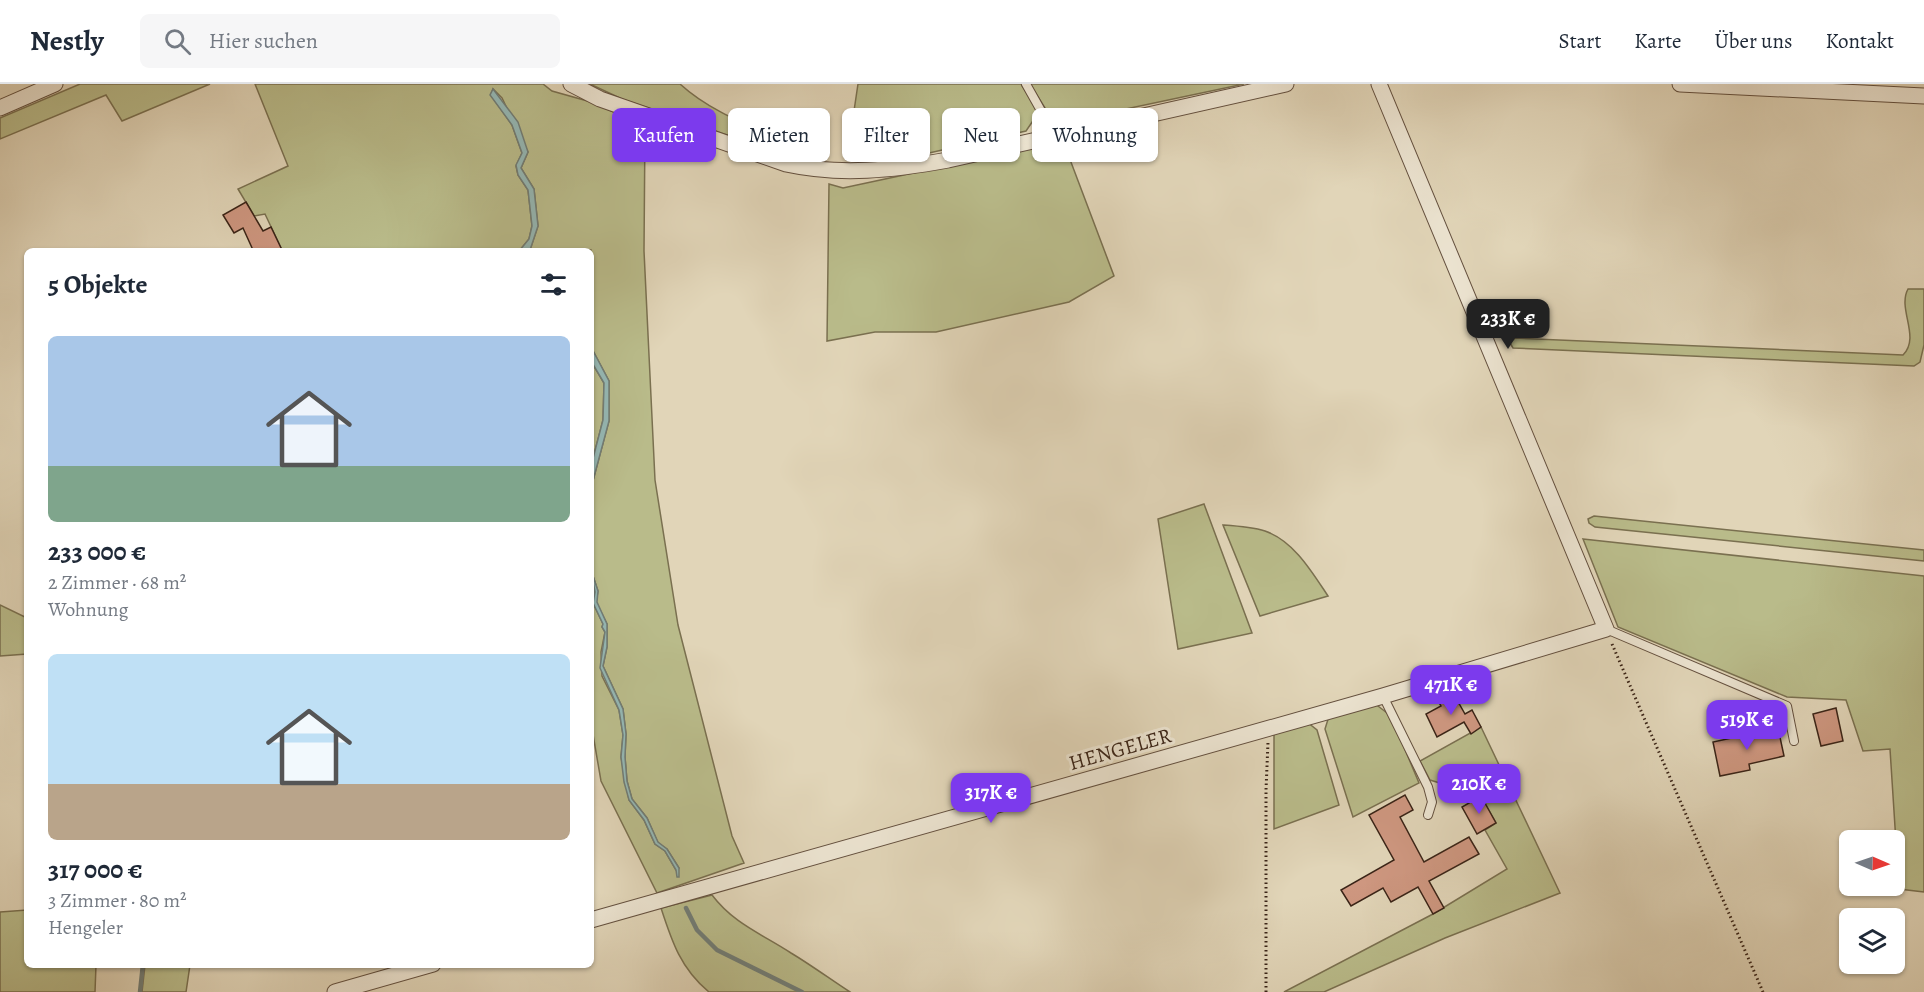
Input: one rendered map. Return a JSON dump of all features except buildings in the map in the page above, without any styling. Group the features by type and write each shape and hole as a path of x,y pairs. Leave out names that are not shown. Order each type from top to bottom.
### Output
{"street":[{"path":"0,108 55,84"},
{"path":"571,84 600,99 786,165 813,170 862,172 903,168 1032,140"},
{"path":"1158,112 1286,84"},
{"path":"1379,84 1606,629"},
{"path":"1680,84 1924,96"},
{"name":"HENGELER","path":"594,919 1383,696 1606,629"},
{"path":"335,992 419,968"}],"lane":[{"path":"1026,84 1039,108"},
{"path":"1606,629 1787,705 1794,741"},
{"path":"1383,696 1428,787 1432,802 1428,815"}],"path":[{"path":"1606,629 1763,992"},
{"path":"1266,992 1266,790 1269,728"}],"green space":[{"path":"80,84 210,84 122,121 106,95 0,139 0,118"},
{"path":"255,84 543,84 552,91 591,102 612,111 612,162 645,162 644,251 655,480 678,625 732,836 744,863 657,893 601,781 594,740 594,605 605,632 601,652 602,676 619,710 623,735 621,757 629,800 644,820 655,844 665,851 676,870 679,868 667,849 658,843 647,818 632,799 627,781 623,709 603,666 607,647 607,624 596,602 598,591 594,579 594,477 609,421 609,381 594,353 594,248 531,248 538,226 534,189 521,168 528,152 502,98 493,89 491,95 512,125 522,153 516,166 518,175 528,190 532,226 529,239 522,248 281,248 265,214 254,216 238,189 288,166"},
{"path":"590,84 680,84 714,108 648,108"},
{"path":"858,84 1021,84 1036,108 1032,108 1032,122 1026,131 1020,132 1020,108 942,108 942,150 930,153 930,108 854,108"},
{"path":"1030,84 1244,84 1131,108 1045,108"},
{"path":"716,109 728,116 728,135 716,131"},
{"path":"1032,148 1032,162 1071,162 1114,276 1069,302 936,332 875,332 827,341 829,184 843,188 965,162 1020,162 1020,150"},
{"path":"1908,289 1924,289 1924,345 1920,362 1914,366 1513,348 1510,343 1515,338 1903,355 1910,340 1905,305"},
{"path":"594,366 604,383 603,420 594,454"},
{"path":"1204,504 1252,633 1178,649 1158,519"},
{"path":"1594,516 1924,550 1924,561 1595,527 1589,523 1588,519"},
{"path":"1223,525 1265,531 1285,542 1301,558 1328,596 1260,616"},
{"path":"1583,539 1924,576 1924,892 1905,890 1905,830 1895,830 1890,749 1863,751 1846,700 1787,697 1618,627"},
{"path":"0,605 24,617 24,654 0,656"},
{"path":"1374,703 1391,716 1419,783 1353,817 1325,729 1329,716"},
{"path":"1307,722 1317,730 1339,805 1274,829 1274,731"},
{"path":"1481,727 1560,893 1445,938 1324,992 1284,992 1433,914 1507,869 1485,830 1496,823 1470,777 1443,784 1430,780 1420,761"},
{"path":"712,895 739,921 850,992 709,992 684,964 661,908"},
{"path":"24,910 24,968 96,968 95,992 0,992 0,912"},
{"path":"145,968 190,968 186,992 142,992"}],"water":[{"path":"493,89 518,122 528,152 521,168 534,189 538,226 531,248 522,248 529,239 532,226 528,190 518,175 516,165 522,153 512,125 490,95"},
{"path":"594,353 609,381 609,421 594,477 594,454 603,420 604,383 594,366"},
{"path":"594,579 598,591 597,602 607,624 607,647 603,666 623,709 627,781 632,799 647,818 658,842 667,849 679,868 679,877 665,851 655,844 644,820 629,800 621,757 623,735 619,710 600,668 605,632 594,605"}],"waterway":[{"path":"686,908 697,930 717,950 802,992"},
{"path":"140,992 143,968"}]}
